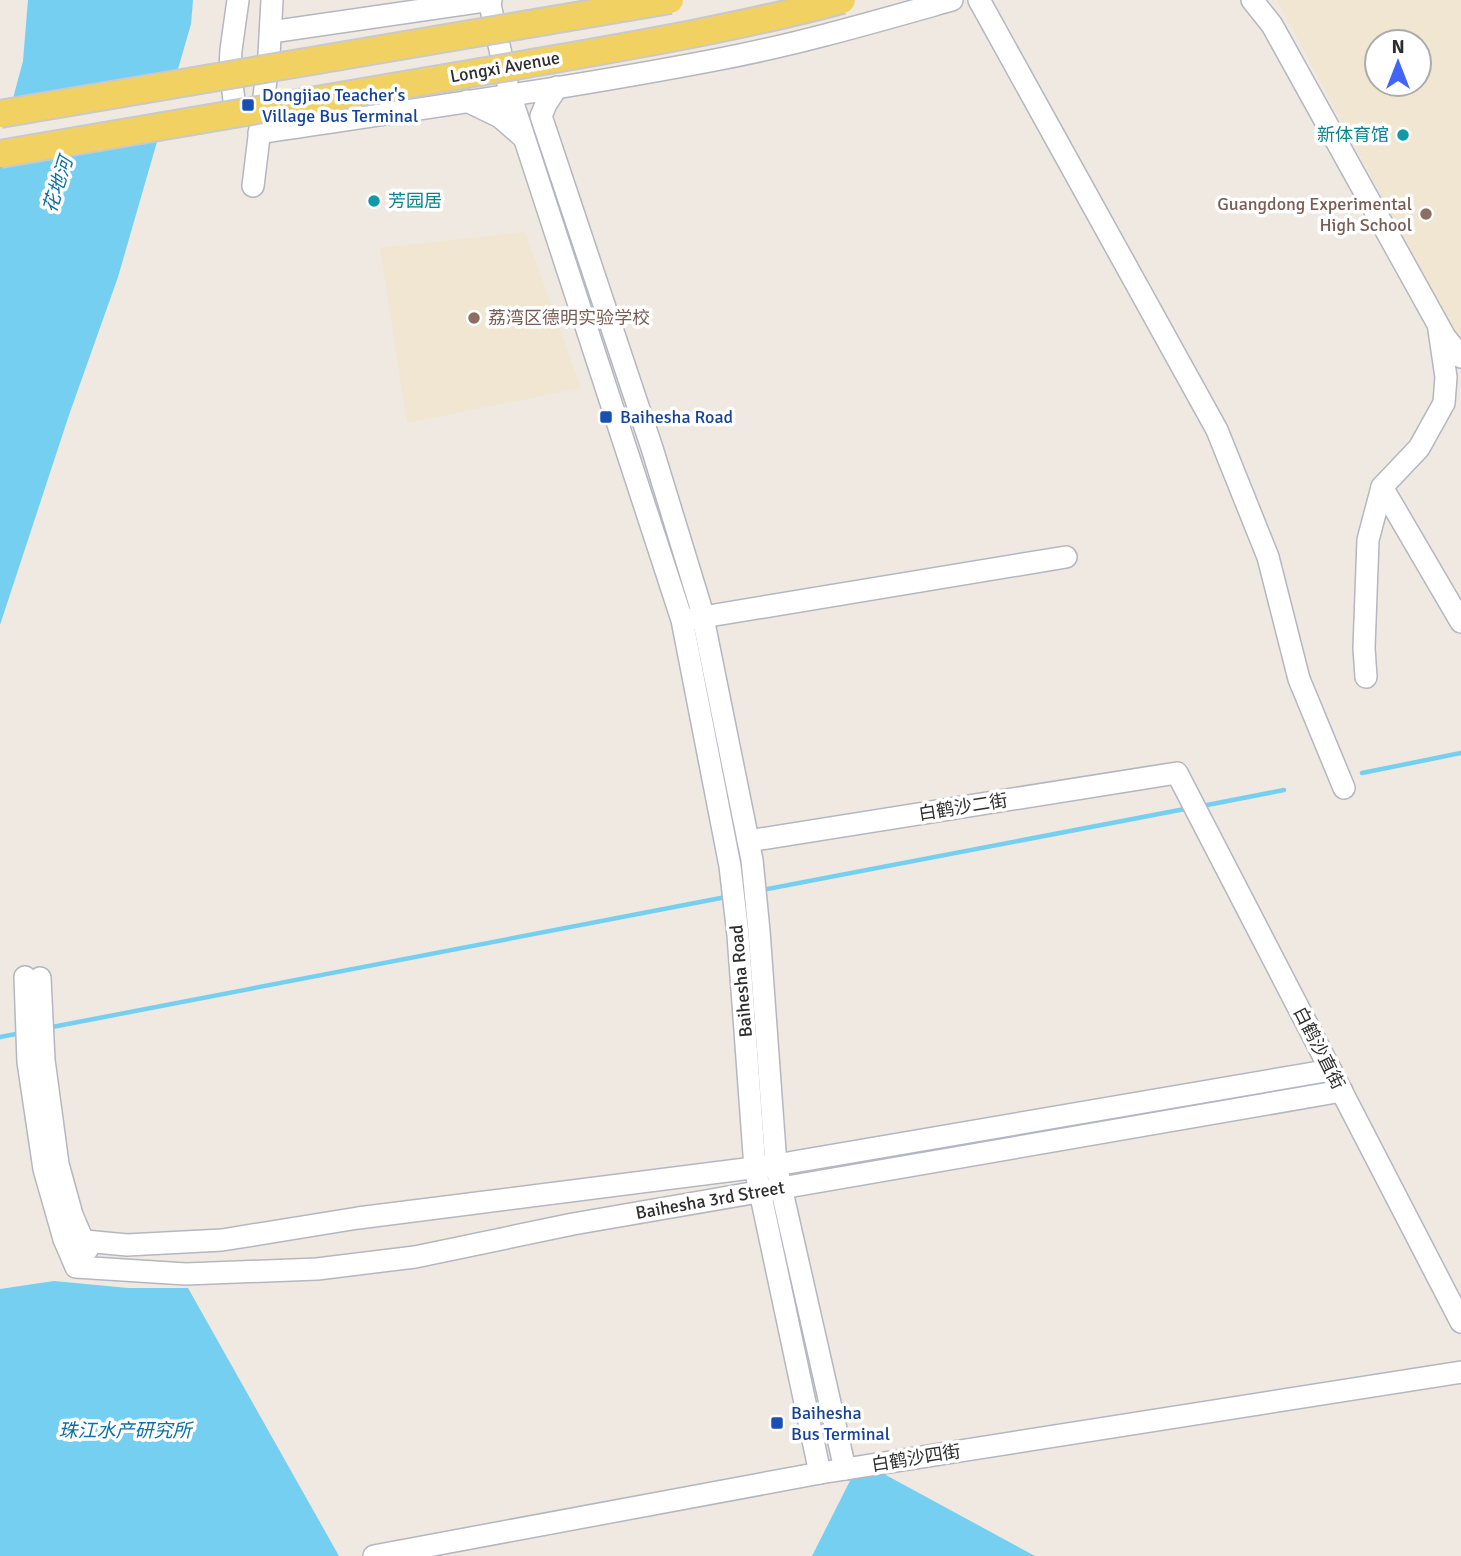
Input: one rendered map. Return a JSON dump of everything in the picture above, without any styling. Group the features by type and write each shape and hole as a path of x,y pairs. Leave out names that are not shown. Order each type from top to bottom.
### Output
{"main road":[{"path":"0,114 670,0"},
{"name":"Longxi Avenue","path":"0,154 674,37 842,0"}],"street":[{"path":"234,100 230,68 238,0"},
{"path":"253,186 271,32 272,0"},
{"path":"271,32 490,0"},
{"name":"Baihesha Road","path":"490,0 510,94 524,139 693,619 730,866 748,933"},
{"path":"259,133 716,60 849,29 952,0"},
{"path":"979,0 1217,430 1268,557 1299,679 1344,788"},
{"path":"1252,0 1272,25 1445,337 1461,357"},
{"name":"Baihesha Road","path":"557,87 541,116 652,448 750,850 748,933 765,1167 820,1473"},
{"path":"510,94 553,153"},
{"path":"467,101 500,117 524,139"},
{"path":"1366,677 1364,648 1368,540 1382,487 1419,448 1444,403 1446,377 1439,325"},
{"path":"1382,487 1461,622"},
{"path":"693,619 1066,557"},
{"name":"白鹤沙二街","path":"750,850 1177,773"},
{"name":"白鹤沙直街","path":"1177,773 1461,1322"},
{"path":"33,986 36,1061 72,1215 74,1240"},
{"name":"Baihesha 3rd Street","path":"74,1240 127,1245 222,1240 358,1218 765,1167 1331,1070"},
{"name":"Baihesha 3rd Street","path":"74,1240 95,1268 186,1274 317,1269 415,1256 573,1224 1342,1091"},
{"name":"Baihesha Road","path":"770,1190 845,1469"},
{"name":"白鹤沙四街","path":"374,1556 820,1473 1461,1372"}],"shaded area":[{"name":"Guangdong Experimental High School","path":"1277,0 1461,0 1461,344"},
{"name":"荔湾区德明实验学校","path":"525,232 581,388 407,423 380,248"}],"water":[{"name":"花地河","path":"28,0 193,0 191,24 118,277 0,625 0,147 23,61"},
{"name":"珠江水产研究所","path":"54,1281 128,1288 188,1288 339,1556 0,1556 0,1289"},
{"path":"860,1461 1035,1556 812,1556"}],"pier":[{"path":"181,70 161,138 0,165 0,133 9,99"}],"waterway":[{"path":"1362,773 1461,753"},
{"path":"1202,806 1284,790"},
{"path":"762,890 1190,808"},
{"path":"47,1028 726,897"},
{"path":"0,1037 21,1033"}],"place":[{"name":"Dongjiao Teacher's Village Bus Terminal","path":"248,105"},
{"name":"新体育馆","path":"1403,135"},
{"name":"芳园居","path":"374,201"},
{"name":"Guangdong Experimental High School","path":"1426,214"},
{"name":"荔湾区德明实验学校","path":"474,318"},
{"name":"Baihesha Road","path":"606,417"},
{"name":"Baihesha Bus Terminal","path":"777,1423"}]}
